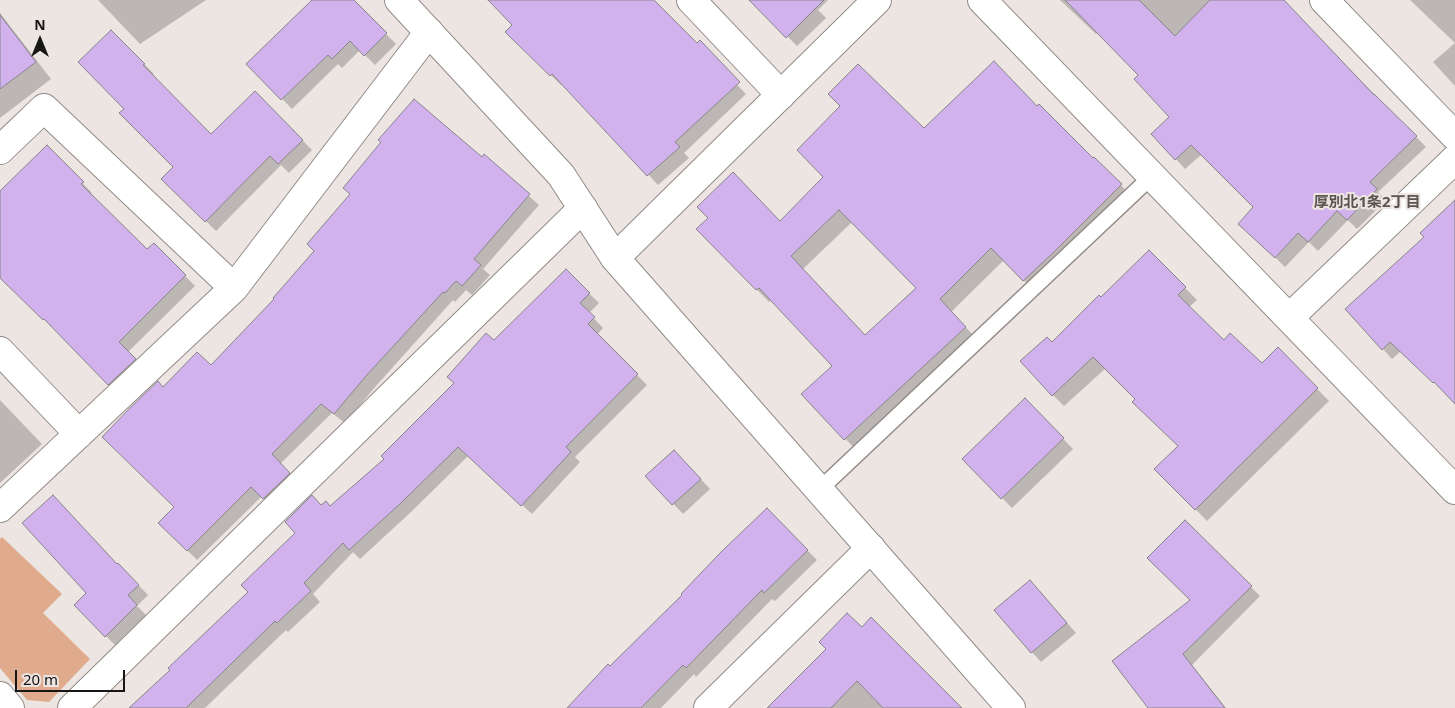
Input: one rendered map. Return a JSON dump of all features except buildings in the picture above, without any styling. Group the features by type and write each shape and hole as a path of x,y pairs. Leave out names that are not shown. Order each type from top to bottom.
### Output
{"street":[{"path":"399,0 561,175 615,258 1011,708"},
{"path":"691,0 781,94"},
{"path":"615,258 877,0"},
{"path":"982,0 1455,490"},
{"path":"1324,0 1455,136"},
{"path":"0,508 234,288 429,32"},
{"path":"0,150 44,108 234,288"},
{"path":"1289,318 1455,159"},
{"path":"72,708 583,208"},
{"path":"0,351 79,434"},
{"path":"708,708 871,548"},
{"path":"0,696 10,708"}],"lane":[{"path":"819,490 1152,176"}],"shaded area":[{"path":"2,537 62,594 43,613 90,659 49,702 27,700 0,668 0,539"}],"district":[{"name":"厚別北1条2丁目","path":"1367,203"}]}
